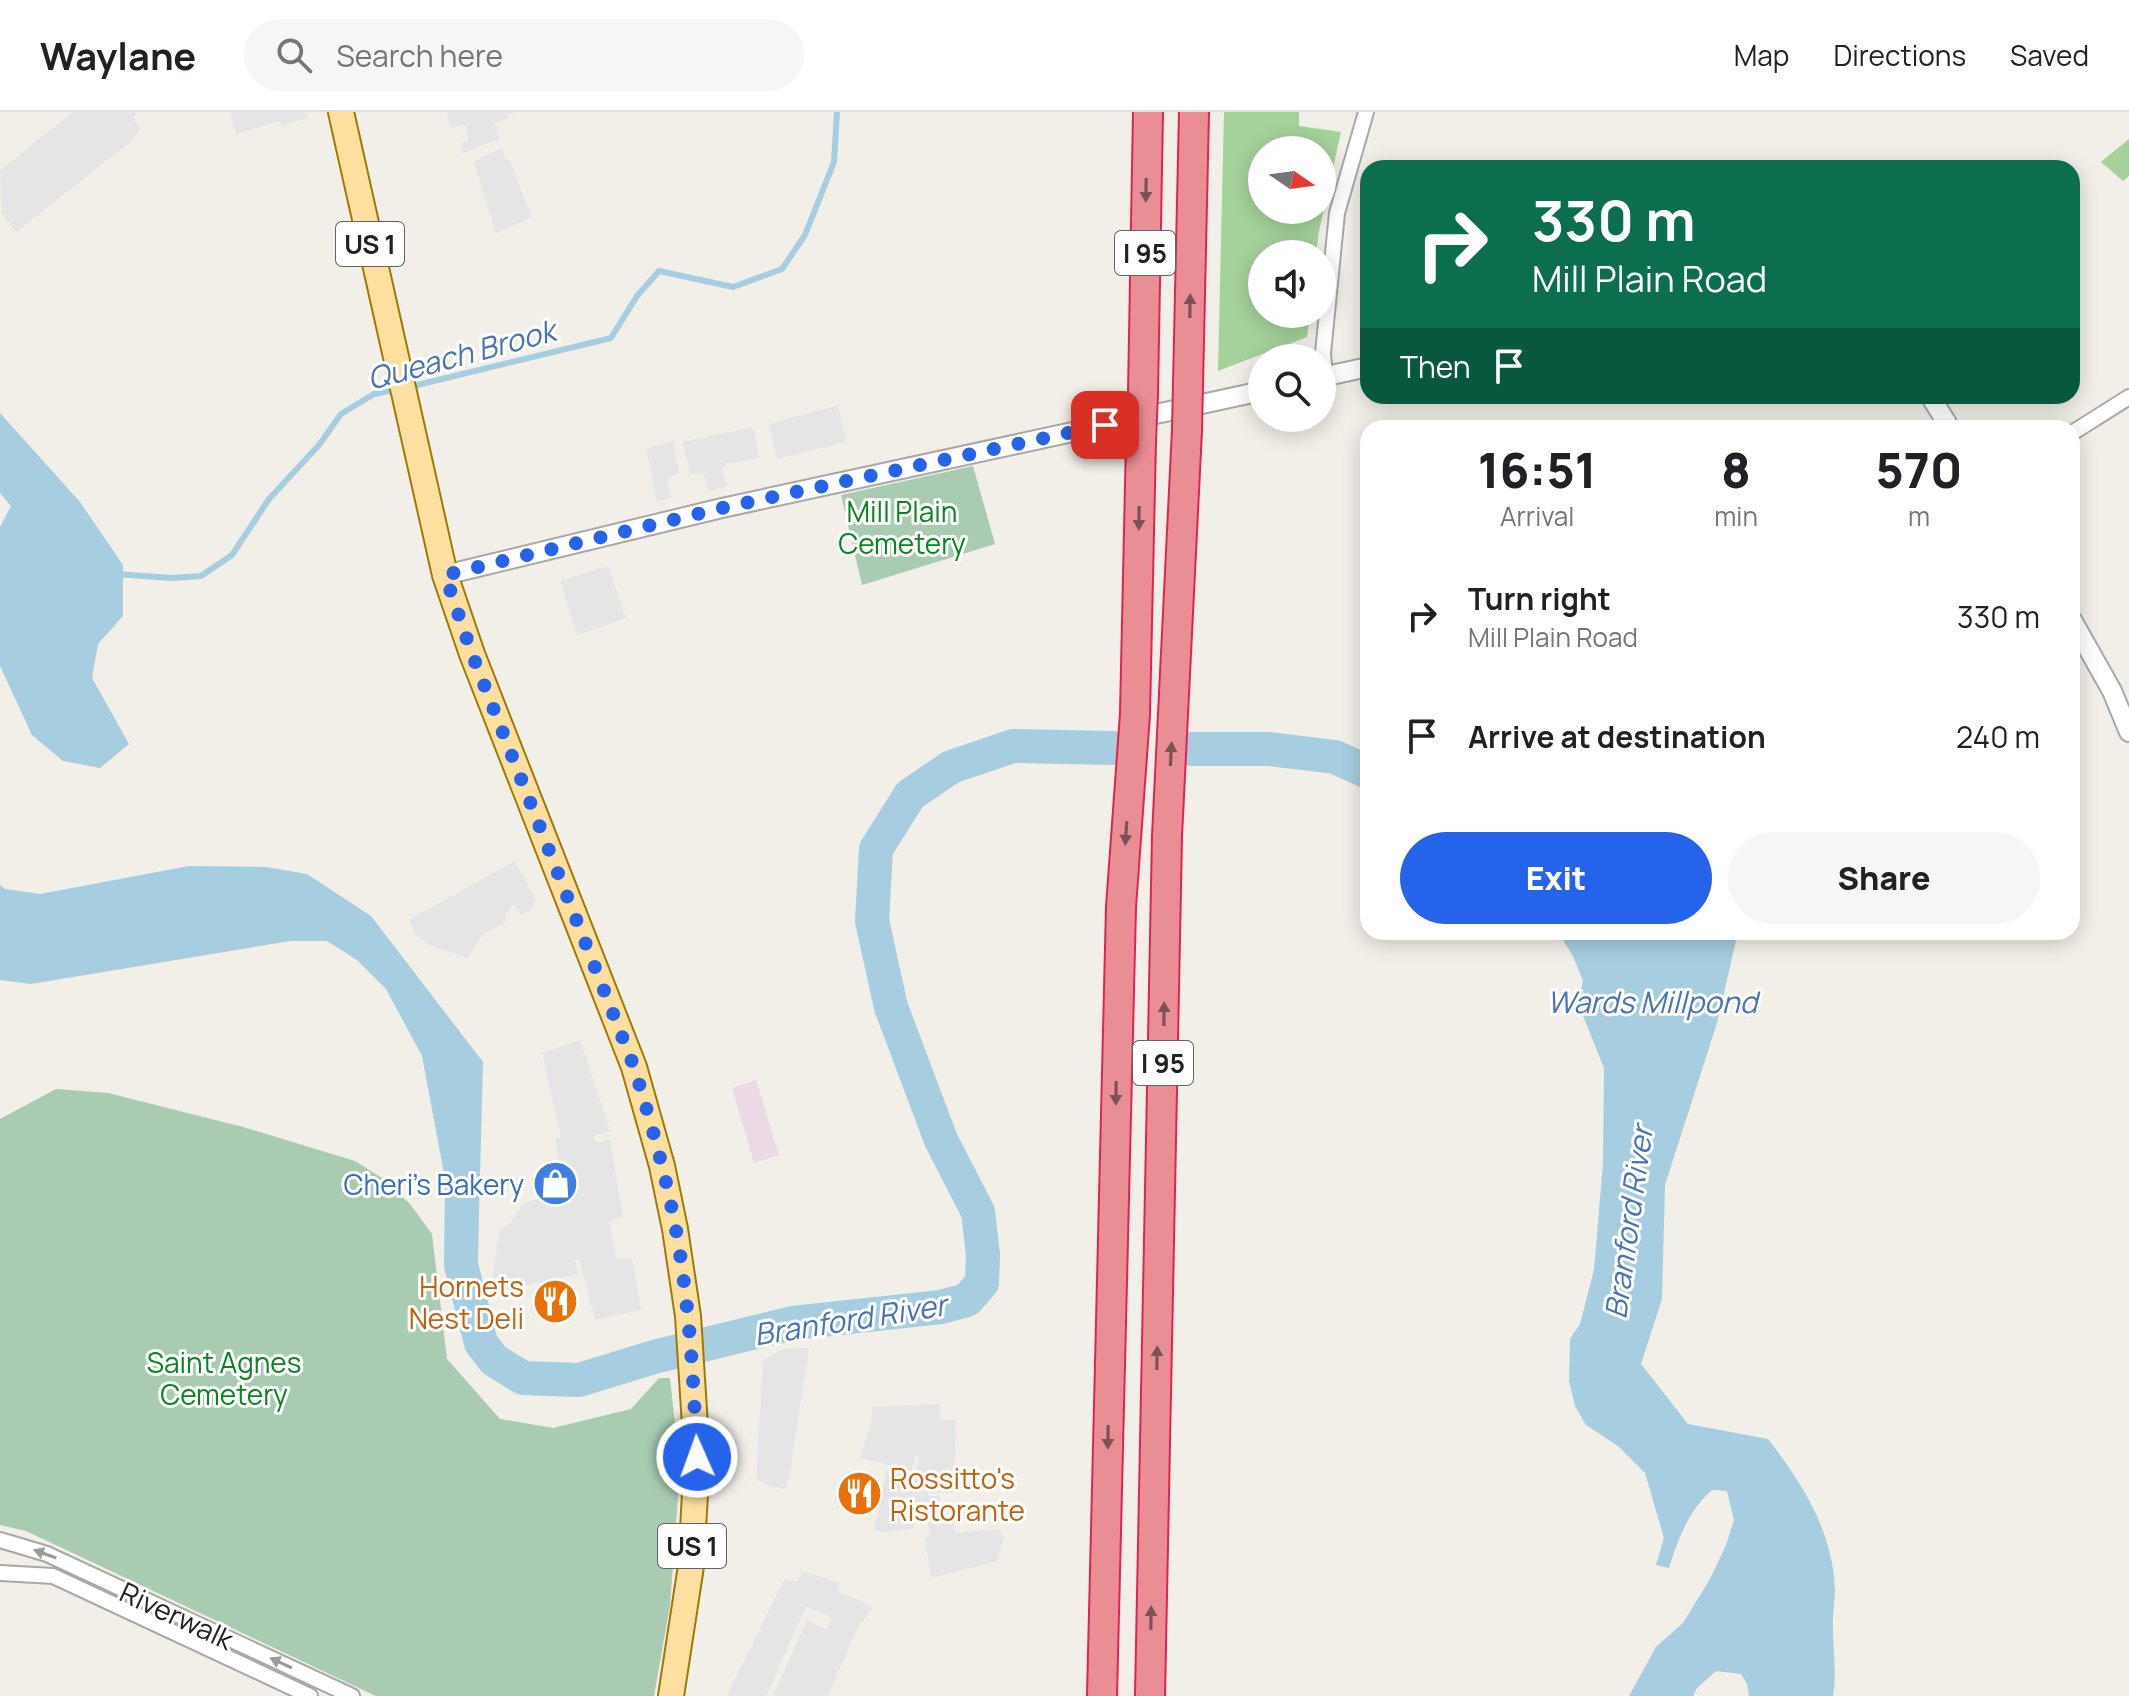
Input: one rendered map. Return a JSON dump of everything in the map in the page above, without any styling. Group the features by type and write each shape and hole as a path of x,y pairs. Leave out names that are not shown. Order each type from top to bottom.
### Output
{"highway":[{"name":"I 95","path":"1102,1696 1121,907 1135,714 1148,112"},
{"name":"I 95","path":"1150,1696 1167,836 1187,430 1194,112"}],"main road":[{"name":"US 1","path":"341,112 445,575 472,654 634,1067 662,1166 682,1266 697,1457 691,1566 671,1696"}],"street":[{"path":"1324,344 1337,213 1366,112"},
{"path":"1336,374 1360,369"},
{"path":"445,575 722,508 1248,394"},
{"path":"2080,428 2129,397"},
{"path":"2080,634 2112,691 2129,732"},
{"name":"Riverwalk","path":"0,1540 47,1554 352,1696"},
{"name":"Riverwalk","path":"0,1573 53,1576 310,1696"}],"shaded area":[{"path":"73,112 139,112 133,117 140,129 130,142 16,232 2,213 0,170"},
{"path":"230,112 307,112 308,118 282,126 279,121 236,134"},
{"path":"446,112 515,112 495,123 499,139 463,153 461,143 469,139 465,125 451,127"},
{"path":"502,148 532,217 496,233 474,163"},
{"path":"838,405 846,442 777,459 769,424"},
{"path":"754,429 759,459 727,463 722,470 727,486 709,491 703,473 691,474 682,442"},
{"path":"673,442 679,473 667,481 671,498 657,502 646,448"},
{"path":"608,566 626,618 577,635 560,581"},
{"path":"515,861 536,900 531,910 521,915 512,906 505,916 506,922 482,935 467,958 429,945 416,934 409,920"},
{"path":"580,1040 610,1131 595,1135 593,1139 597,1142 610,1140 623,1217 609,1221 616,1258 632,1258 641,1310 595,1320 579,1259 575,1260 578,1274 497,1292 493,1273 499,1232 510,1223 524,1203 565,1192 555,1139 561,1137 542,1053"},
{"path":"756,1080 779,1155 754,1163 732,1088"},
{"path":"809,1348 789,1478 785,1489 770,1486 756,1479 763,1360 782,1349"},
{"path":"940,1404 939,1420 956,1420 954,1493 929,1493 928,1496 940,1496 940,1516 942,1519 953,1518 955,1533 999,1529 1004,1538 997,1561 931,1578 925,1538 931,1532 927,1522 916,1522 914,1529 874,1530 887,1470 915,1474 919,1456 915,1455 912,1471 860,1458 871,1425 872,1407"},
{"path":"802,1571 839,1583 838,1592 865,1602 872,1609 858,1627 828,1696 773,1696 807,1620 826,1629 831,1622 829,1616 807,1607 766,1696 727,1696 784,1580 797,1582"}],"green space":[{"path":"1224,112 1299,112 1299,126 1341,132 1336,154 1336,136 1248,136 1248,224 1321,224 1318,240 1248,240 1248,328 1308,328 1307,337 1289,344 1248,344 1248,360 1218,371"},
{"path":"2129,139 2129,176 2123,181 2101,162"},
{"name":"Mill Plain Cemetery","path":"973,466 995,544 862,585 841,495"},
{"name":"Saint Agnes Cemetery","path":"56,1089 108,1093 243,1127 355,1161 382,1178 410,1204 432,1234 447,1359 500,1419 553,1428 631,1409 659,1378 670,1378 680,1471 670,1605 654,1696 376,1696 26,1531 0,1525 0,1119"}],"water":[{"path":"0,413 80,502 123,565 123,616 98,644 92,678 129,744 100,768 63,761 32,735 0,666 0,527 11,506 0,493"},
{"path":"189,866 266,867 307,874 371,916 483,1062 478,1251 452,1216 422,1056 386,989 357,960 327,941 290,941 31,984 0,980 0,885 5,889 40,894"},
{"name":"Wards Millpond","path":"1563,940 1736,940 1717,1023 1665,1185 1662,1299 1641,1364 1688,1424 1768,1439 1804,1491 1822,1529 1833,1569 1833,1696 1749,1696 1741,1674 1716,1671 1697,1688 1693,1696 1629,1696 1656,1647 1683,1623 1710,1579 1734,1520 1727,1491 1712,1490 1685,1526 1669,1568 1656,1565 1664,1538 1645,1473 1618,1446 1586,1425 1575,1406 1569,1381 1570,1339 1580,1324 1594,1270 1603,1163 1604,1068 1578,1003 1583,981"}],"waterway":[{"name":"Queach Brook","path":"409,387 611,338 637,296 659,271 733,287 782,269 805,235 834,162 837,112"},
{"name":"Queach Brook","path":"115,574 172,578 201,576 232,555 269,499 319,445 341,414 374,394 398,389"},
{"name":"Branford River","path":"462,1181 461,1265 481,1343 494,1360 523,1378 579,1380 654,1357 793,1323 941,1307 967,1300 982,1283 983,1255 978,1212 941,1140 891,1007 872,921 876,849 910,795 951,767 1013,746 1113,748"},
{"name":"Branford River","path":"1191,749 1270,749 1335,757 1360,768"}],"place":[{"name":"Cheri's Bakery","path":"555,1184"},
{"name":"Hornets Nest Deli","path":"555,1302"},
{"name":"Rossitto's Ristorante","path":"859,1494"}],"route":[{"path":"697,1457 682,1266 662,1166 645,1105 634,1067 472,654 445,575 722,508 1105,425"}]}
